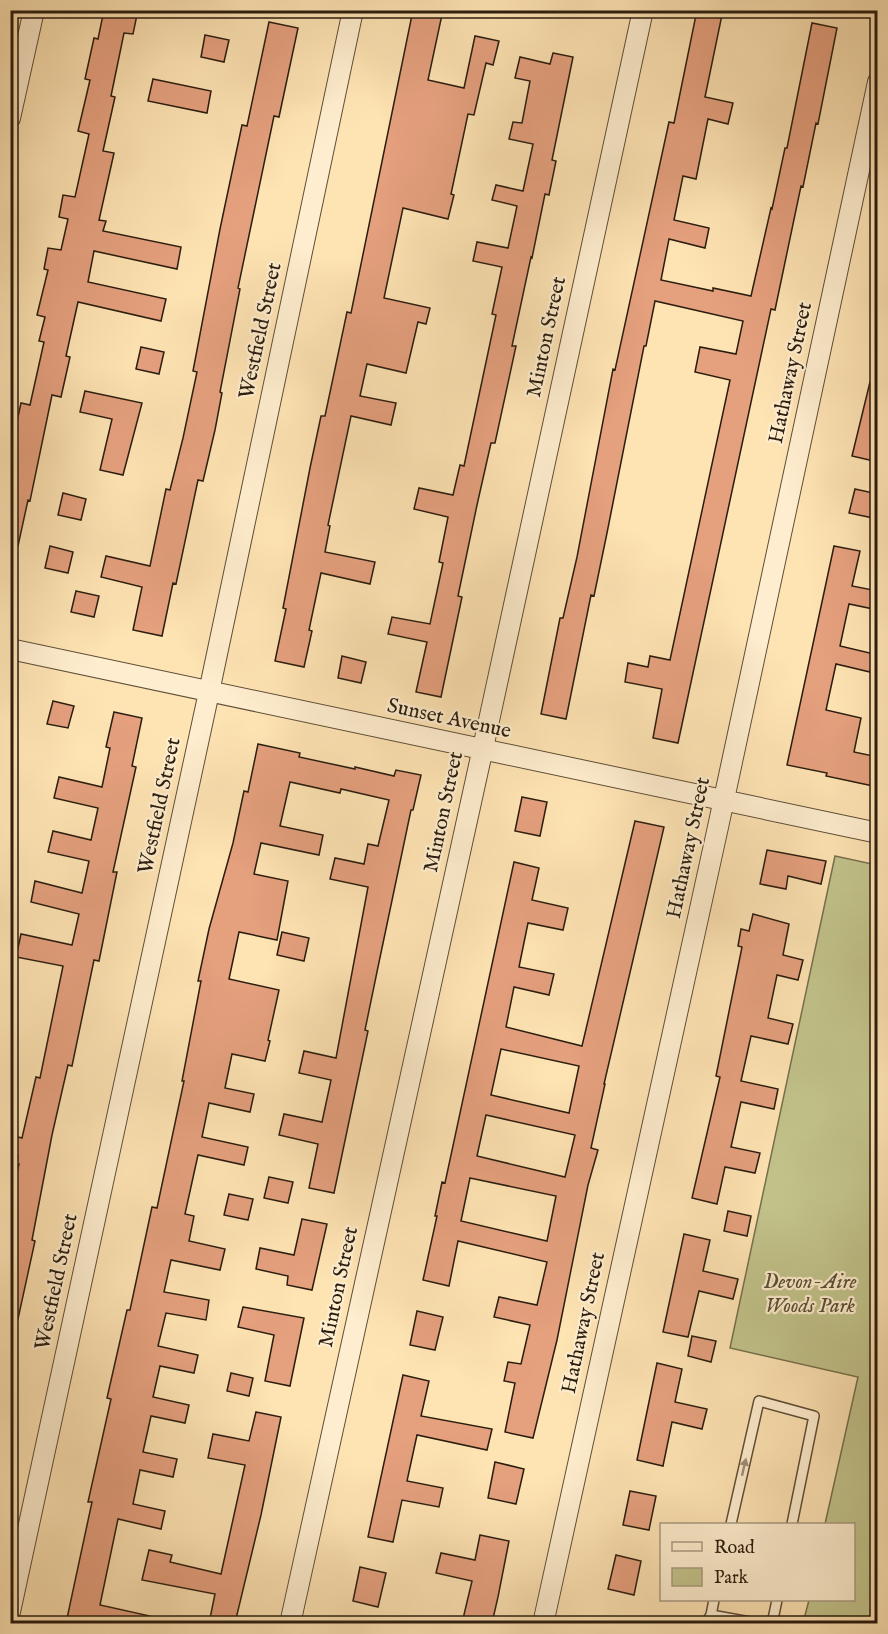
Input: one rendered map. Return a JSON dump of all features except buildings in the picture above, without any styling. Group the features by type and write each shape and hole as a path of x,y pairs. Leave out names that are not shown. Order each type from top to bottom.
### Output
{"street":[{"path":"10,118 34,10"},
{"name":"Westfield Street","path":"10,1612 209,692 353,10"},
{"name":"Minton Street","path":"290,1623 643,10"},
{"name":"Hathaway Street","path":"543,1623 878,82"},
{"name":"Sunset Avenue","path":"10,650 878,833"}],"lane":[{"path":"731,1523 759,1401 814,1416 792,1523"},
{"path":"705,1623 711,1615 714,1601"},
{"path":"772,1623 777,1601"},
{"path":"711,1615 761,1623"}],"green space":[{"name":"Devon-Aire Woods Park","path":"835,856 877,865 877,1623 803,1623 809,1601 855,1601 855,1523 825,1523 858,1377 730,1348"}]}
